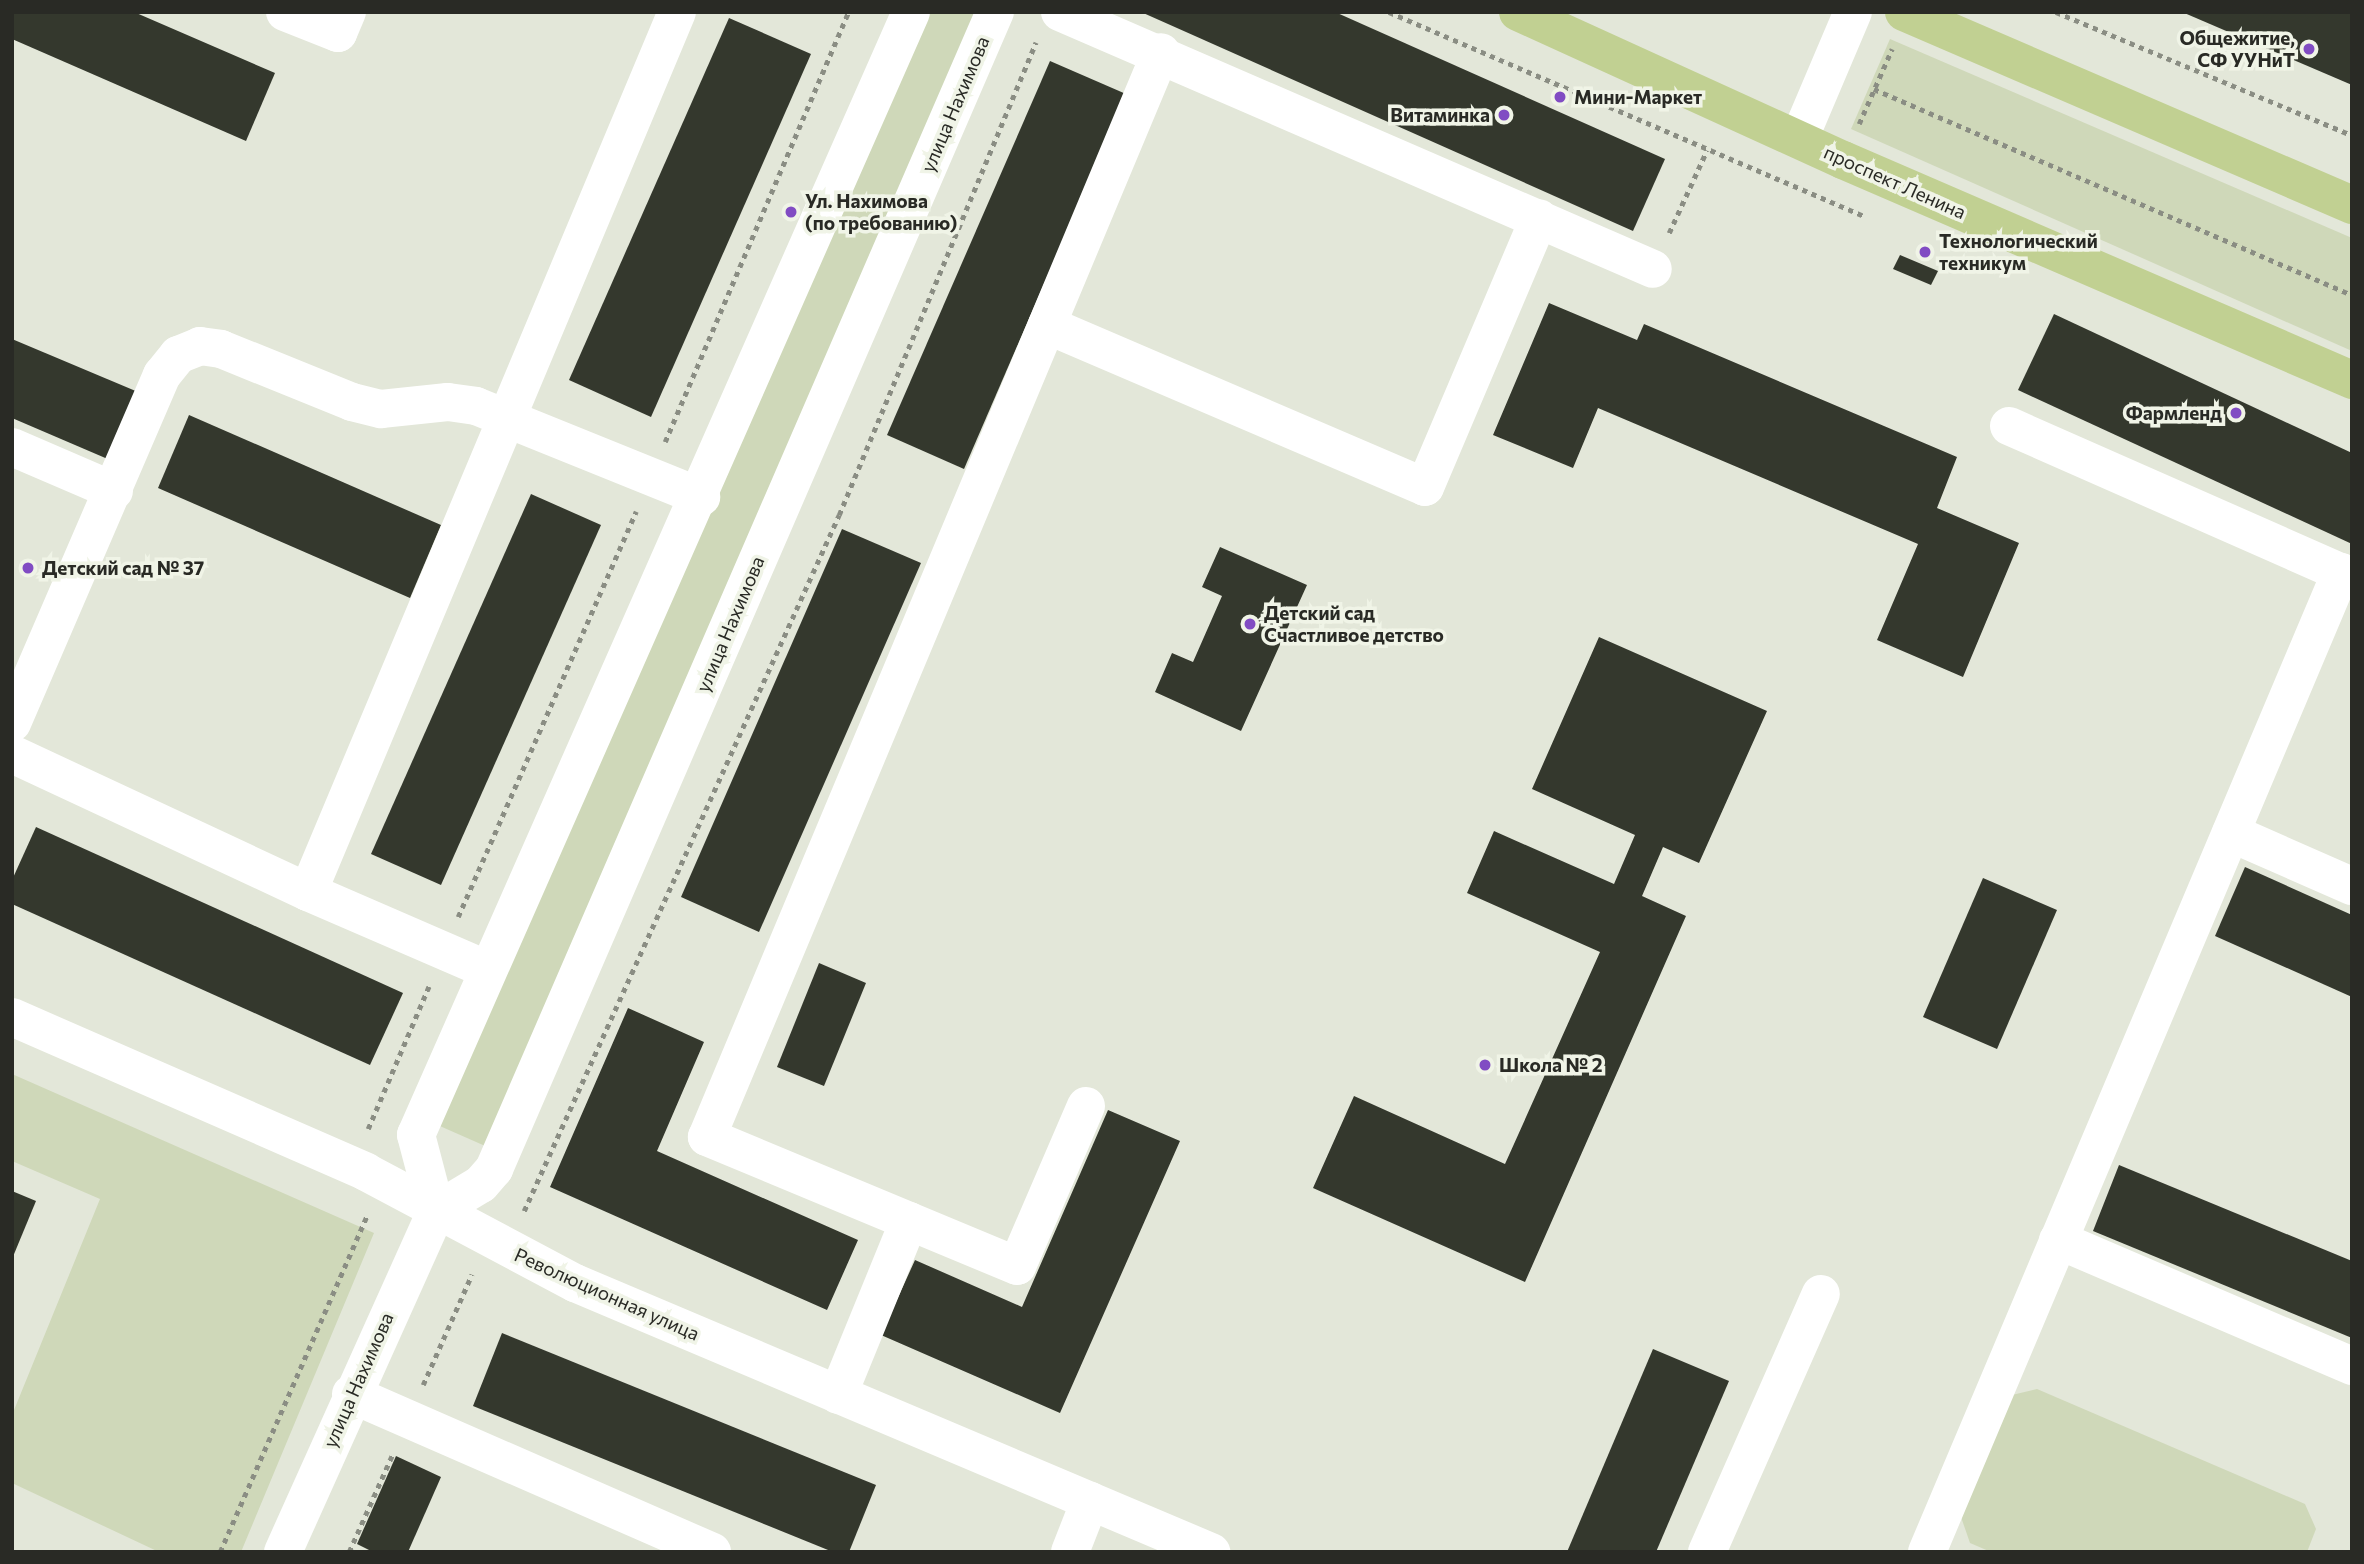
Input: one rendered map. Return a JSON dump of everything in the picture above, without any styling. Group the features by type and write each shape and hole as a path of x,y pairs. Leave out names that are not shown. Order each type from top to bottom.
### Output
{"main road":[{"name":"проспект Ленина","path":"1518,12 1799,139 2352,380"},
{"path":"1899,28 2352,205"}],"street":[{"path":"285,12 338,33 347,12"},
{"path":"308,892 677,12"},
{"path":"369,1189 386,1165 416,1135 701,496 911,12"},
{"name":"улица Нахимова","path":"284,1552 351,1394 436,1210 481,1184 494,1170 995,12"},
{"path":"1799,139 1853,12"},
{"path":"1049,25 1161,52 1653,269"},
{"path":"1086,1107 1017,1266 707,1137 1161,52"},
{"path":"1047,325 1425,487 1539,218"},
{"path":"12,723 162,375 178,355 200,346 221,349 352,402 381,409 449,402 506,417 701,496"},
{"path":"1927,1552 2231,833 2346,574 2009,426"},
{"path":"12,447 114,491"},
{"path":"12,754 308,892 488,970"},
{"path":"2231,833 2352,886"},
{"name":"Революционная улица","path":"12,1017 369,1189 436,1210 575,1283 1211,1552"},
{"path":"416,1135 436,1210"},
{"path":"838,1395 909,1221"},
{"path":"2058,1240 2352,1366"},
{"path":"1707,1552 1821,1294"},
{"path":"351,1394 712,1552"},
{"path":"1070,1552 1090,1501"}],"path":[{"path":"365,1134 651,476 848,12"},
{"path":"1389,12 1707,150 1653,269"},
{"path":"2056,12 2352,135"},
{"path":"520,1221 839,514 1049,25"},
{"path":"1854,134 1899,28"},
{"path":"1874,89 2352,295"},
{"path":"220,1552 369,1189"}],"green space":[{"path":"907,12 995,12 492,1149 433,1123"},
{"path":"1890,39 2352,238 2352,351 1851,129"},
{"path":"12,1074 374,1233 241,1552 159,1552 12,1483 12,1415 100,1199 12,1161"},
{"path":"2037,1389 2305,1504 2316,1529 2307,1552 1991,1552 1970,1543 1961,1517 2012,1395"}],"building":[{"path":"12,12 134,12 275,73 246,141 12,39"},
{"path":"1141,12 1335,12 1665,159 1633,231"},
{"name":"Общежитие, СФ УУНиТ","path":"2182,12 2352,12 2352,85"},
{"path":"729,18 811,54 651,417 569,380"},
{"path":"1050,61 1126,94 964,469 887,435"},
{"path":"1900,255 1938,271 1931,285 1893,269"},
{"path":"1549,303 1637,340 1644,324 1957,457 1937,508 2019,543 1963,677 1877,640 1918,544 1598,408 1573,468 1493,435"},
{"path":"2054,314 2352,453 2352,544 2018,390"},
{"path":"12,339 138,392 110,460 12,418"},
{"path":"189,415 441,525 410,598 158,488"},
{"path":"531,494 601,525 441,885 371,854"},
{"path":"842,529 921,563 759,932 681,897"},
{"name":"Детский сад Счастливое детство","path":"1220,547 1307,585 1241,731 1155,692 1172,653 1193,662 1222,596 1202,587"},
{"path":"1599,637 1767,711 1699,863 1663,847 1642,896 1686,916 1525,1282 1313,1188 1354,1096 1505,1164 1600,952 1467,893 1494,831 1614,884 1635,835 1532,789"},
{"path":"36,827 403,993 370,1065 12,904 12,880"},
{"path":"2245,867 2352,915 2352,997 2215,936"},
{"path":"1983,878 2057,910 1997,1049 1923,1017"},
{"path":"819,963 866,983 824,1086 777,1067"},
{"path":"628,1008 704,1042 657,1151 858,1240 827,1310 550,1187"},
{"path":"1108,1110 1180,1141 1060,1413 881,1335 915,1260 1022,1307"},
{"path":"2119,1165 2352,1261 2352,1338 2093,1231"},
{"path":"12,1191 36,1201 12,1259"},
{"path":"502,1333 876,1485 849,1552 833,1552 473,1406"},
{"path":"1653,1349 1729,1381 1656,1552 1567,1552"},
{"path":"396,1456 441,1477 408,1552 373,1552 357,1544"}],"place":[{"name":"Общежитие, СФ УУНиТ","path":"2309,49"},
{"name":"Мини-Маркет","path":"1560,97"},
{"name":"Витаминка","path":"1504,115"},
{"name":"Ул. Нахимова (по требованию)","path":"791,212"},
{"name":"Технологический техникум","path":"1925,252"},
{"name":"Фармленд","path":"2236,413"},
{"name":"Детский сад № 37","path":"28,568"},
{"name":"Детский сад Счастливое детство","path":"1250,624"},
{"name":"Школа № 2","path":"1485,1065"}]}
